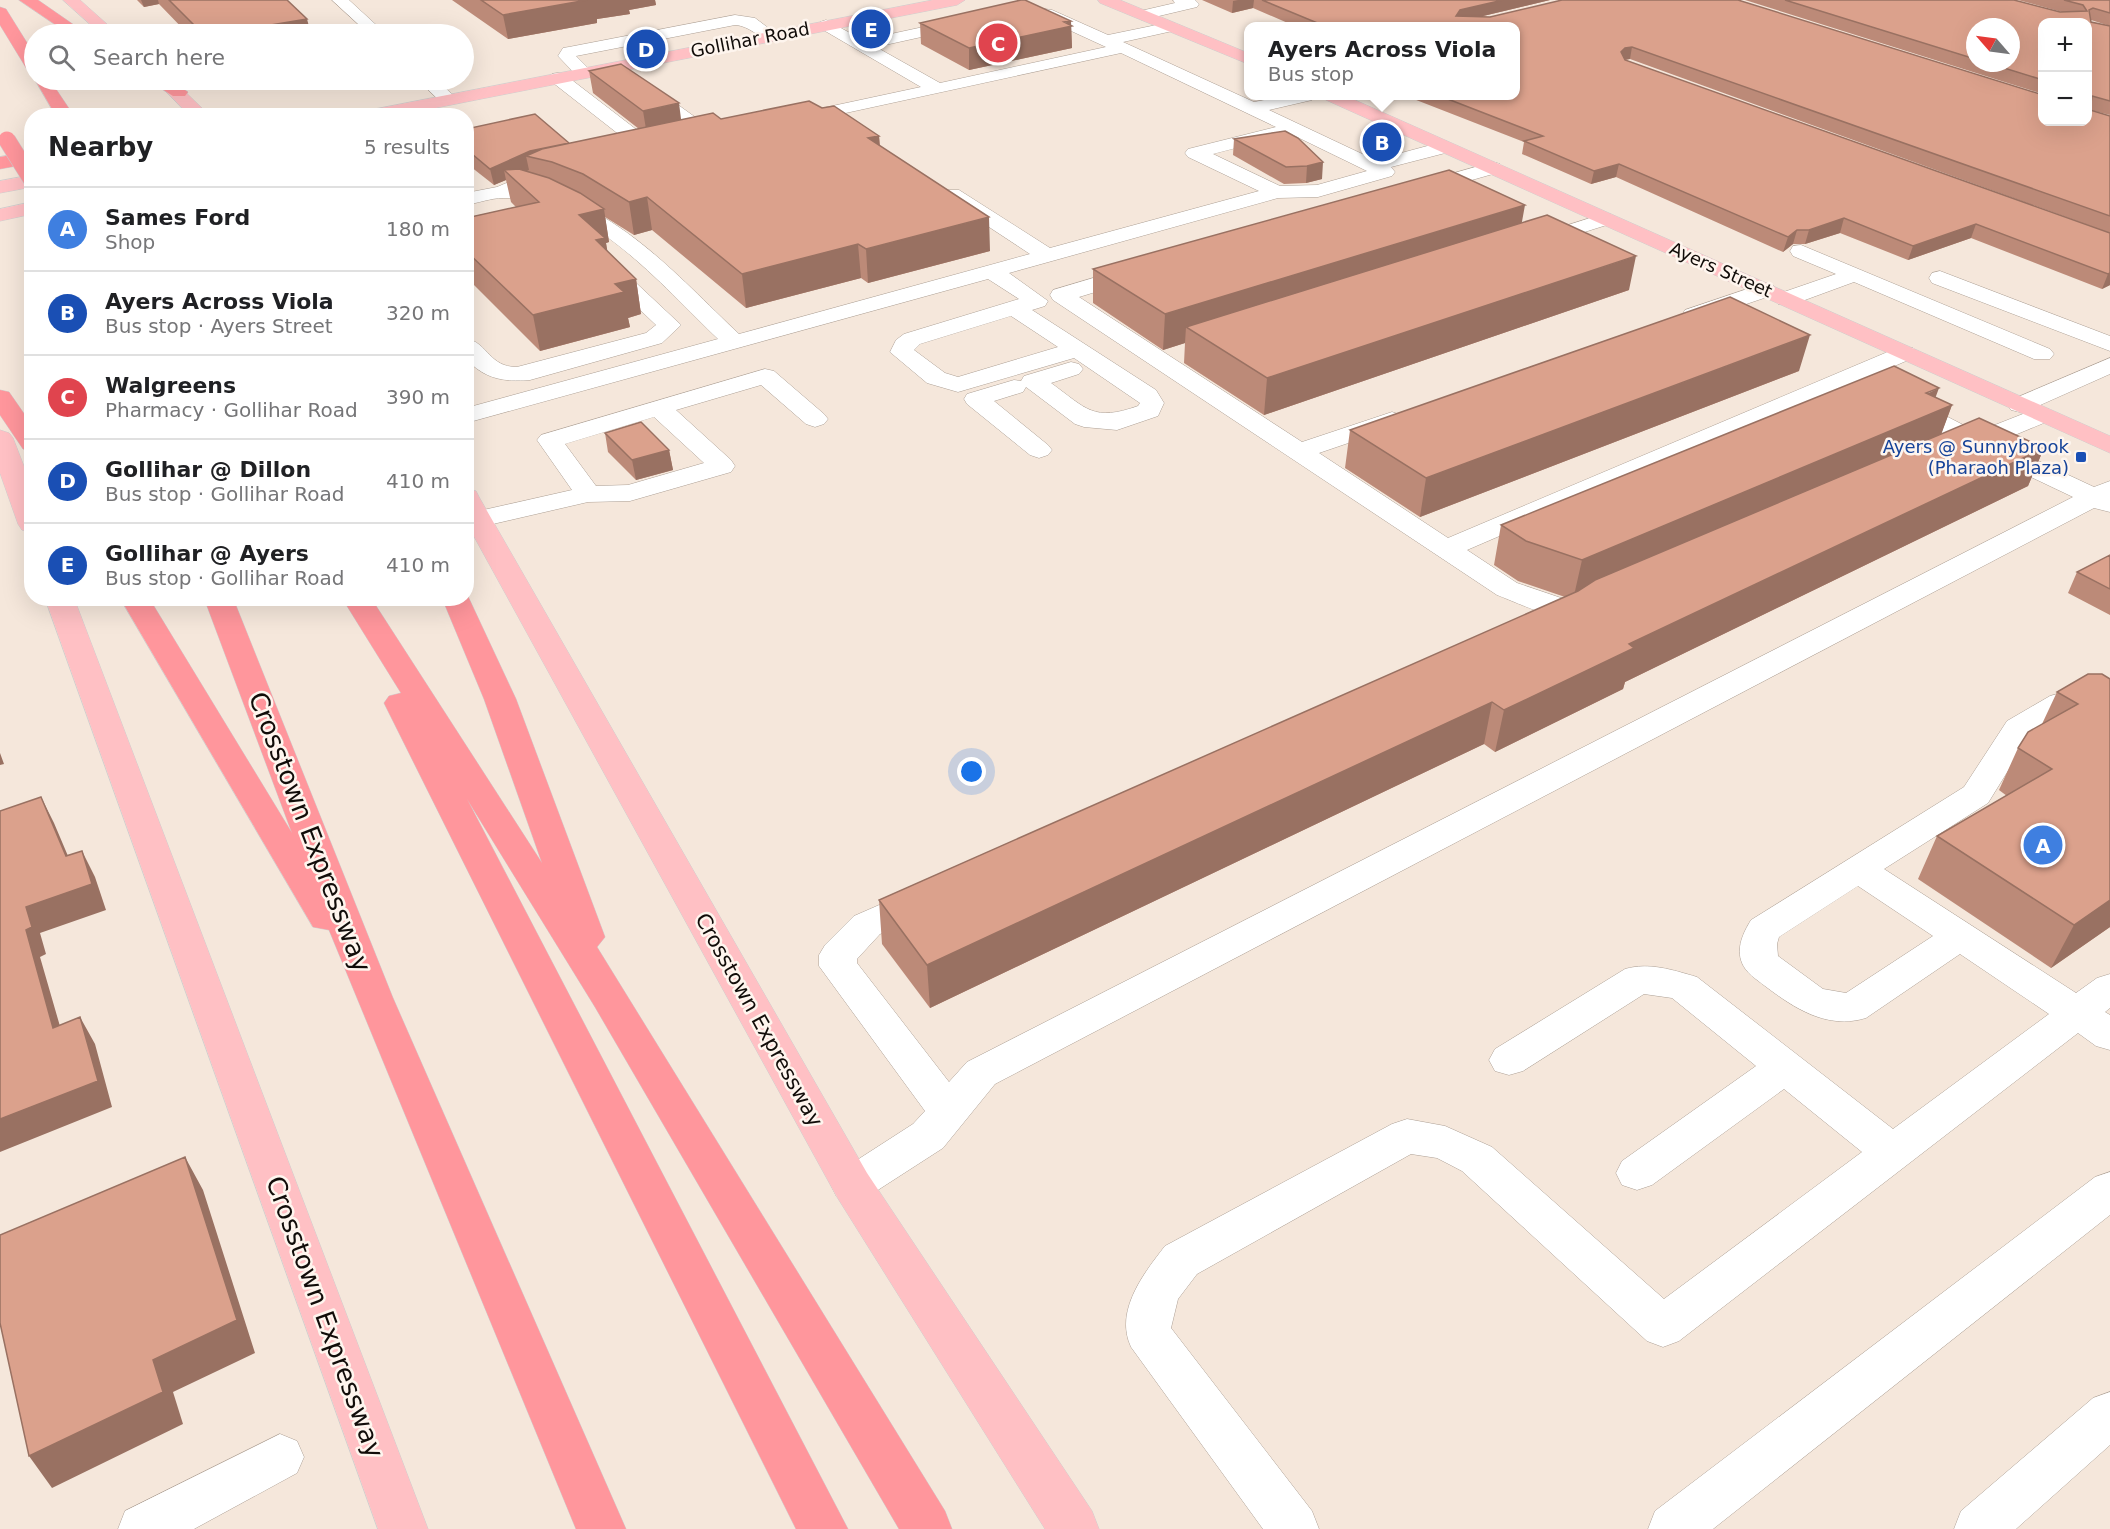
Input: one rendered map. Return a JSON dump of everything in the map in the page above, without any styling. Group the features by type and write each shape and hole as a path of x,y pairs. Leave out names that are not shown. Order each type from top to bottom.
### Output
{"highway":[{"path":"27,0 64,24"},
{"path":"0,12 24,51"},
{"path":"48,90 59,108"},
{"path":"176,90 179,92"},
{"path":"3,134 24,167"},
{"path":"0,163 24,158"},
{"path":"0,398 24,432"},
{"path":"139,606 374,998"},
{"name":"Crosstown Expressway","path":"221,606 374,998 601,1529"},
{"path":"351,606 823,1529"},
{"path":"361,606 609,997 927,1529"},
{"path":"459,606 500,699 609,997"}],"main road":[{"path":"71,0 99,24"},
{"name":"Gollihar Road","path":"404,108 957,0"},
{"path":"1106,0 1244,57"},
{"path":"176,90 193,108"},
{"name":"Ayers Street","path":"1341,100 2110,445"},
{"path":"0,187 24,182"},
{"path":"0,214 24,210"},
{"path":"0,438 24,502"},
{"name":"Crosstown Expressway","path":"474,510 852,1185 1074,1529"},
{"name":"Crosstown Expressway","path":"62,606 404,1529"}],"street":[{"path":"340,0 367,24"},
{"path":"1142,15 1192,3"},
{"path":"722,8 771,36"},
{"path":"474,414 1049,257 1277,192 1318,191 1385,172 1046,13 1018,12"},
{"path":"861,45 984,19"},
{"path":"584,73 566,56 569,52 743,20"},
{"path":"826,26 937,88"},
{"path":"1107,40 1171,27"},
{"path":"780,122 1123,48"},
{"path":"558,78 642,143 704,130 602,69"},
{"path":"578,93 600,88"},
{"path":"438,90 448,99"},
{"path":"1252,108 1288,100"},
{"path":"826,112 854,130"},
{"path":"1277,192 1194,153 1293,128"},
{"path":"632,154 723,135"},
{"path":"1373,166 1446,147"},
{"path":"1401,195 1492,168"},
{"path":"474,198 503,192 541,174"},
{"path":"940,187 1049,257"},
{"path":"503,192 546,198 574,208 616,234 734,342"},
{"path":"474,199 501,215"},
{"path":"1513,248 1606,219"},
{"path":"1801,251 2042,354"},
{"path":"1165,263 1061,295 1171,358 1298,452 1507,589 1574,612"},
{"path":"993,272 1037,301 912,339 904,345 902,352 936,378 967,392 1039,450"},
{"path":"1672,322 1855,274"},
{"path":"1940,278 2110,344"},
{"path":"474,353 493,373 509,375 543,369 654,338 664,332 670,325 626,286"},
{"path":"1014,308 1147,395 1152,403 1149,411 1117,422 1084,419 1033,381"},
{"path":"1446,549 1905,353"},
{"path":"967,392 1033,381 1086,355"},
{"path":"967,392 1086,355"},
{"path":"2019,405 2110,365"},
{"path":"543,369 563,389"},
{"path":"550,440 765,376 815,418"},
{"path":"1851,376 1914,406 1973,440 2104,497"},
{"path":"527,399 544,419 550,440 588,494"},
{"path":"474,508 588,494 630,493 722,466 659,408"},
{"path":"1298,452 1411,413"},
{"path":"1941,454 1973,440 2001,433 2042,415"},
{"path":"852,1185 928,1136 981,1073 2104,497"},
{"path":"1535,633 1574,612 1607,598"},
{"path":"1960,936 1852,1008 1829,1006 1809,999 1760,962 1758,944 1764,929 1976,795 2018,728 2061,703 2110,704"},
{"path":"1858,869 2093,1024"},
{"path":"948,1112 838,966 838,955 867,926 954,887"},
{"path":"1509,1060 1638,979 1661,981 1684,987 1893,1153"},
{"path":"1294,1529 1147,1332 1157,1291 1181,1260 1407,1136 1445,1143 1477,1159 1663,1328 1893,1153 2093,1024 2110,988"},
{"path":"1637,1173 1785,1067"},
{"path":"1673,1529 2110,1190"},
{"path":"1979,1529 2110,1414"},
{"path":"143,1529 280,1457"}],"building":[{"path":"169,0 287,0 307,19 277,24 193,24"},
{"path":"481,0 587,0 503,15"},
{"path":"1021,0 1071,21 1064,22 1072,26 969,48 920,23"},
{"path":"1262,0 1503,0 1460,10 1456,16 1490,17 1562,0 1738,0 2038,93 2038,126 2092,126 2092,111 2110,116 2110,216 1632,47 1625,48 1621,52 1625,60 2110,233 2110,273 1976,224 1913,246 1844,218 1809,230 1797,230 1788,237 1619,164 1594,171 1524,141 1543,136 1450,100 1520,100 1520,22 1315,22"},
{"path":"1785,0 2014,0 2060,12 2087,11 2083,5 2064,0 2110,0 2110,13 2093,8 2089,10 2090,18 2038,18 2038,78 2017,72 2020,72 2020,18 1966,18 1966,56"},
{"path":"2092,22 2110,26 2110,101 2092,96"},
{"path":"621,64 679,103 643,111 589,71"},
{"path":"809,101 822,108 834,106 879,136 868,138 989,217 866,249 858,244 742,274 647,197 629,202 583,174 552,162 526,156 542,149 713,113 721,119"},
{"path":"535,114 569,143 530,151 490,169 474,156 474,127"},
{"path":"1285,131 1298,138 1323,162 1307,166 1286,167 1234,139"},
{"path":"519,169 549,178 580,193 604,209 579,215 605,238 596,240 636,279 615,284 624,292 533,315 474,259 474,216 539,202 504,170"},
{"path":"1449,170 1525,205 1165,314 1093,269"},
{"path":"1547,215 1636,256 1267,378 1186,327"},
{"path":"1730,297 1810,335 1426,478 1350,430"},
{"path":"1894,366 1939,388 1926,393 1952,405 1582,560 1526,541 1501,525"},
{"path":"1979,418 2044,448 1629,644 1634,648 1504,710 1492,702 927,965 879,900 1578,591 1595,580"},
{"path":"641,422 669,450 632,460 605,433"},
{"path":"2110,555 2110,589 2077,572"},
{"path":"2088,674 2102,674 2110,679 2110,900 2074,925 1937,836 2052,769 2018,748 2028,732 2078,704 2057,692"},
{"path":"41,797 66,856 82,851 92,884 26,907 32,927 26,930 53,1028 80,1017 98,1081 0,1119 0,811"},
{"path":"185,1157 237,1320 153,1360 163,1392 29,1456 0,1323 0,1235"}],"place":[{"name":"Gollihar @ Ayers","path":"871,29"},
{"name":"Walgreens","path":"998,43"},
{"name":"Gollihar @ Dillon","path":"646,49"},
{"name":"Ayers Across Viola","path":"1382,142"},
{"name":"Ayers @ Sunnybrook (Pharaoh Plaza)","path":"2081,457"},
{"name":"Sames Ford","path":"2043,845"}]}
